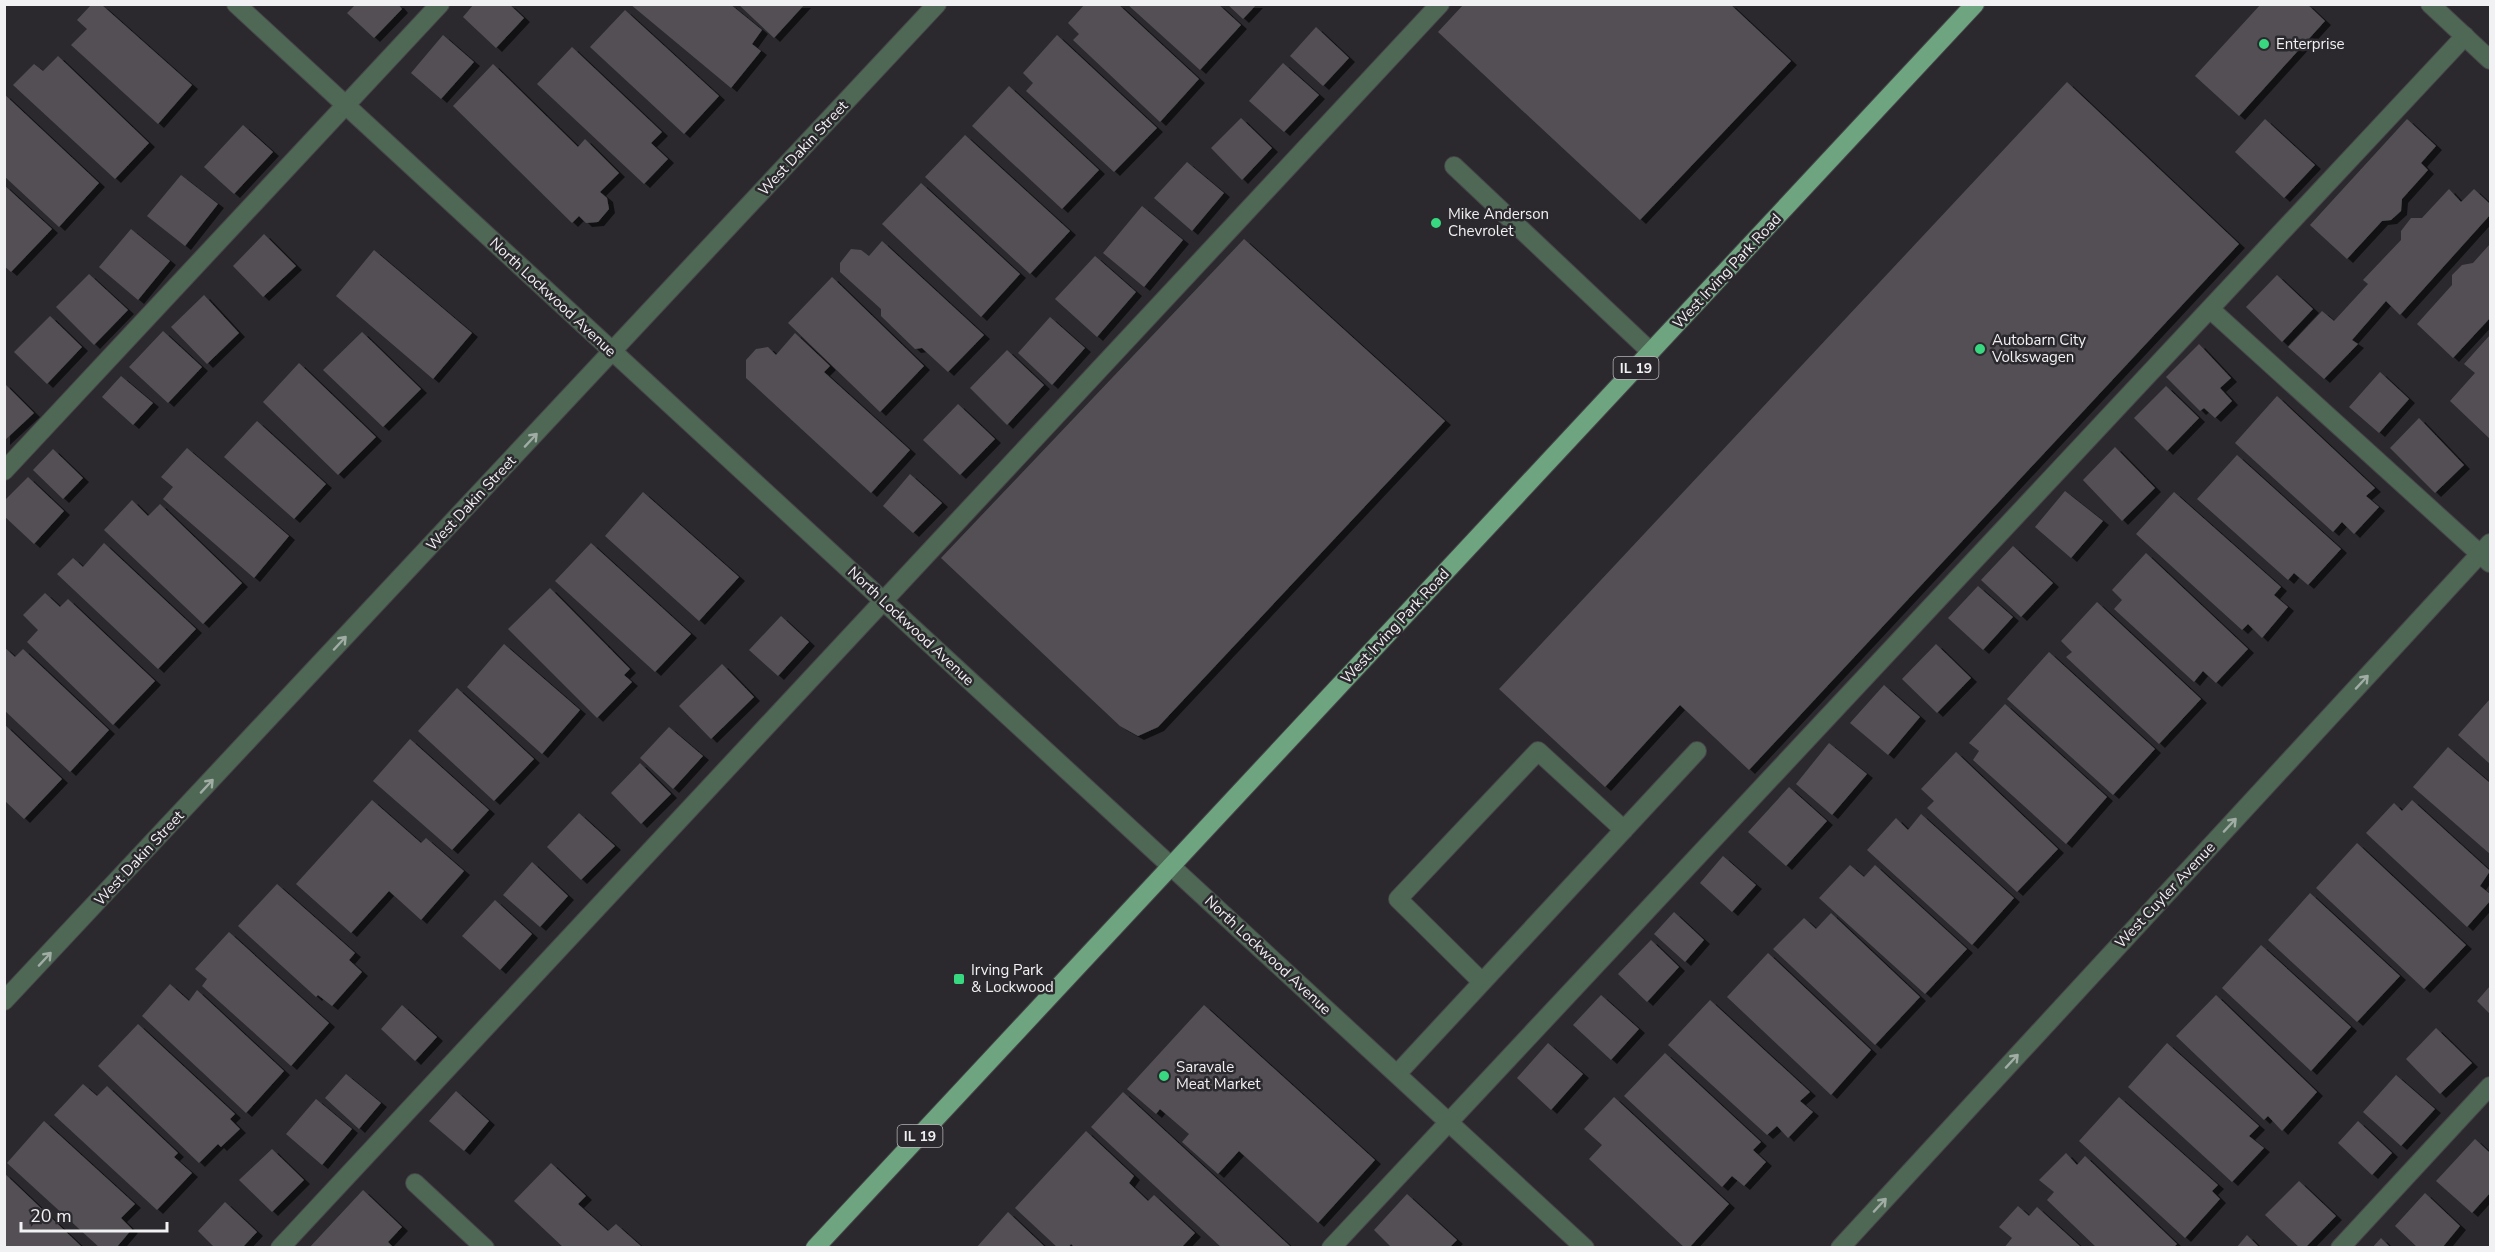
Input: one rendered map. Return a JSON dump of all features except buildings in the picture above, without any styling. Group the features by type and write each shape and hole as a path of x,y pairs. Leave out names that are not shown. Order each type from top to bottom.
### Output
{"main road":[{"name":"West Irving Park Road","path":"815,1248 1976,4"}],"street":[{"name":"North Lockwood Avenue","path":"236,4 1585,1248"},
{"path":"4,471 440,4"},
{"name":"West Dakin Street","path":"4,1001 937,4"},
{"path":"280,1248 1440,4"},
{"path":"2430,4 2490,60"},
{"path":"1331,1248 2465,36"},
{"path":"1454,166 1651,352"},
{"path":"2210,309 2487,553"},
{"name":"West Cuyler Avenue","path":"1840,1248 2487,553"},
{"path":"1482,982 1398,899 1538,751 1624,830"},
{"path":"1397,1074 1697,751"},
{"path":"2340,1248 2490,1086"},
{"path":"415,1183 485,1248"}],"place":[{"name":"Enterprise","path":"2264,44"},
{"name":"Mike Anderson Chevrolet","path":"1436,223"},
{"name":"Autobarn City Volkswagen","path":"1980,349"},
{"name":"Irving Park & Lockwood","path":"959,979"},
{"name":"Saravale Meat Market","path":"1164,1076"}]}
